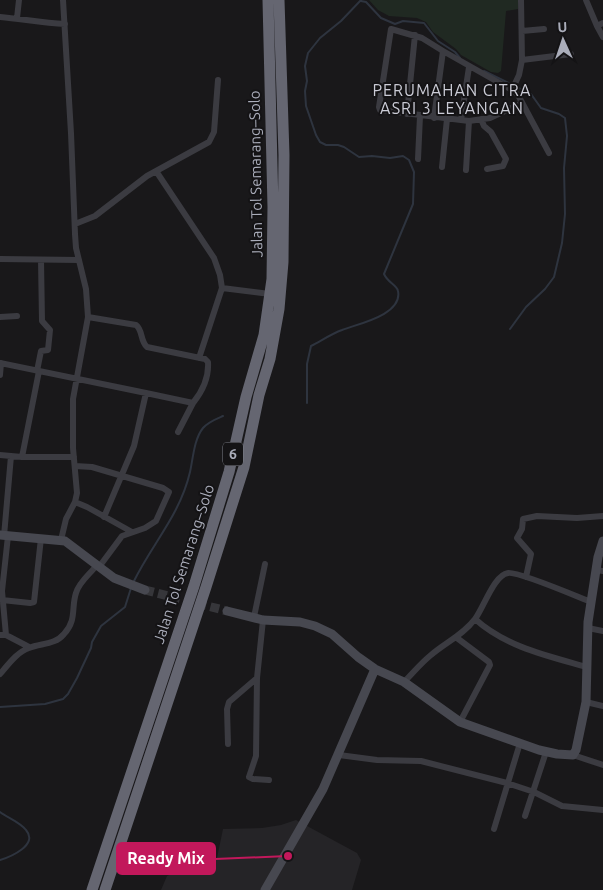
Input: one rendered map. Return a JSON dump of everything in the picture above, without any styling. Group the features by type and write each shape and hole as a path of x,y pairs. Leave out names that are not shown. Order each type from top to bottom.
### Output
{"highway":[{"name":"Jalan Tol Semarang–Solo","path":"92,890 194,586 229,472 246,397 264,335 272,279 273,208 268,0"},
{"name":"Jalan Tol Semarang–Solo","path":"105,890 244,467 259,395 270,359 279,309 283,262 284,155 279,0"}],"street":[{"path":"17,18 19,0"},
{"path":"61,540 67,516 75,502 77,492 72,416 73,399 88,317 86,289 76,248 63,0"},
{"path":"513,87 520,75 522,60 521,0"},
{"path":"586,0 600,24 603,37"},
{"path":"0,17 65,24"},
{"path":"522,31 544,29"},
{"path":"522,103 490,118 469,121 381,111 378,107 390,30 415,35 468,66 513,87 516,92 522,103 549,153"},
{"path":"407,114 415,35"},
{"path":"434,118 443,51"},
{"path":"522,60 571,54"},
{"path":"461,120 468,66"},
{"path":"75,224 95,216 156,171 195,151 212,138 218,80"},
{"path":"418,159 420,116"},
{"path":"442,167 447,119"},
{"path":"481,119 484,126 491,132 506,159 503,166 487,169"},
{"path":"466,170 469,121"},
{"path":"156,171 214,258 220,274 222,288 199,358"},
{"path":"0,259 79,260"},
{"path":"22,457 41,351 48,350 50,330 42,321 41,260"},
{"path":"222,288 270,294"},
{"path":"0,317 17,316"},
{"path":"88,317 136,325 140,328 147,347 208,360 206,380 178,432"},
{"path":"0,375 1,363 193,403"},
{"path":"104,517 134,446 146,393"},
{"path":"0,455 74,457"},
{"path":"11,456 1,591 3,635 29,648"},
{"path":"0,674 16,656 29,648 51,643 66,632 72,621 77,590 81,584 120,538 154,523 159,517 168,492 163,488 92,467 75,466"},
{"path":"0,489 8,490"},
{"path":"75,502 132,532"},
{"path":"526,577 531,554 517,538 522,529 523,519 537,516 577,518 603,516"},
{"path":"4,536 61,540 79,550 109,575 124,583 145,590"},
{"path":"2,600 34,602 41,538"},
{"path":"573,755 576,750 586,702 588,628 603,541"},
{"path":"265,564 258,619 256,756 249,777 269,780"},
{"path":"404,682 428,658 457,638 475,619 498,578 505,573 512,572 591,602"},
{"path":"227,611 258,619 300,622 325,630 375,669 404,682 460,722 546,752 573,755 603,765"},
{"path":"475,619 490,632 514,644 587,667"},
{"path":"588,628 603,631"},
{"path":"457,638 489,662 490,665 460,722"},
{"path":"265,890 323,789 375,669"},
{"path":"228,744 227,714 229,702 257,678"},
{"path":"586,702 603,706"},
{"path":"494,829 520,743"},
{"path":"525,816 546,752"},
{"path":"339,755 377,760 421,760 507,783 534,792 562,806 603,810"}],"shaded area":[{"path":"369,0 518,0 518,9 506,11 501,71 498,73 491,72 461,55 433,32 426,22 417,18 389,16 378,10"},
{"path":"296,820 357,853 361,860 352,890 161,890 167,876 178,871 208,869 217,858 223,829 262,828"}],"waterway":[{"path":"307,403 307,364 311,346 338,332 378,317 393,306 398,299 396,287 384,274 413,204 414,172 409,160 403,156 390,158 359,157 344,147 326,145 320,142 306,106 305,91 307,81 305,66 308,53 320,38 341,21 361,0"},
{"path":"361,1 366,2 381,18 395,24 403,21 424,23 438,41 455,52 460,58"},
{"path":"484,71 531,94 541,108 565,118 567,136 564,168 565,214 562,243 554,277 545,289 526,307 510,329"},
{"path":"134,581 180,502 200,433 207,424 223,416"},
{"path":"0,707 45,704 63,699 77,678 101,626 125,607 131,588"},
{"path":"0,812 21,825 29,835 29,841 22,850 0,860"}],"tunnel":[{"path":"145,590 227,611"}],"place":[{"name":"Ready Mix","path":"288,856"}],"district":[{"name":"PERUMAHAN CITRA ASRI 3 LEYANGAN","path":"452,99"}]}
